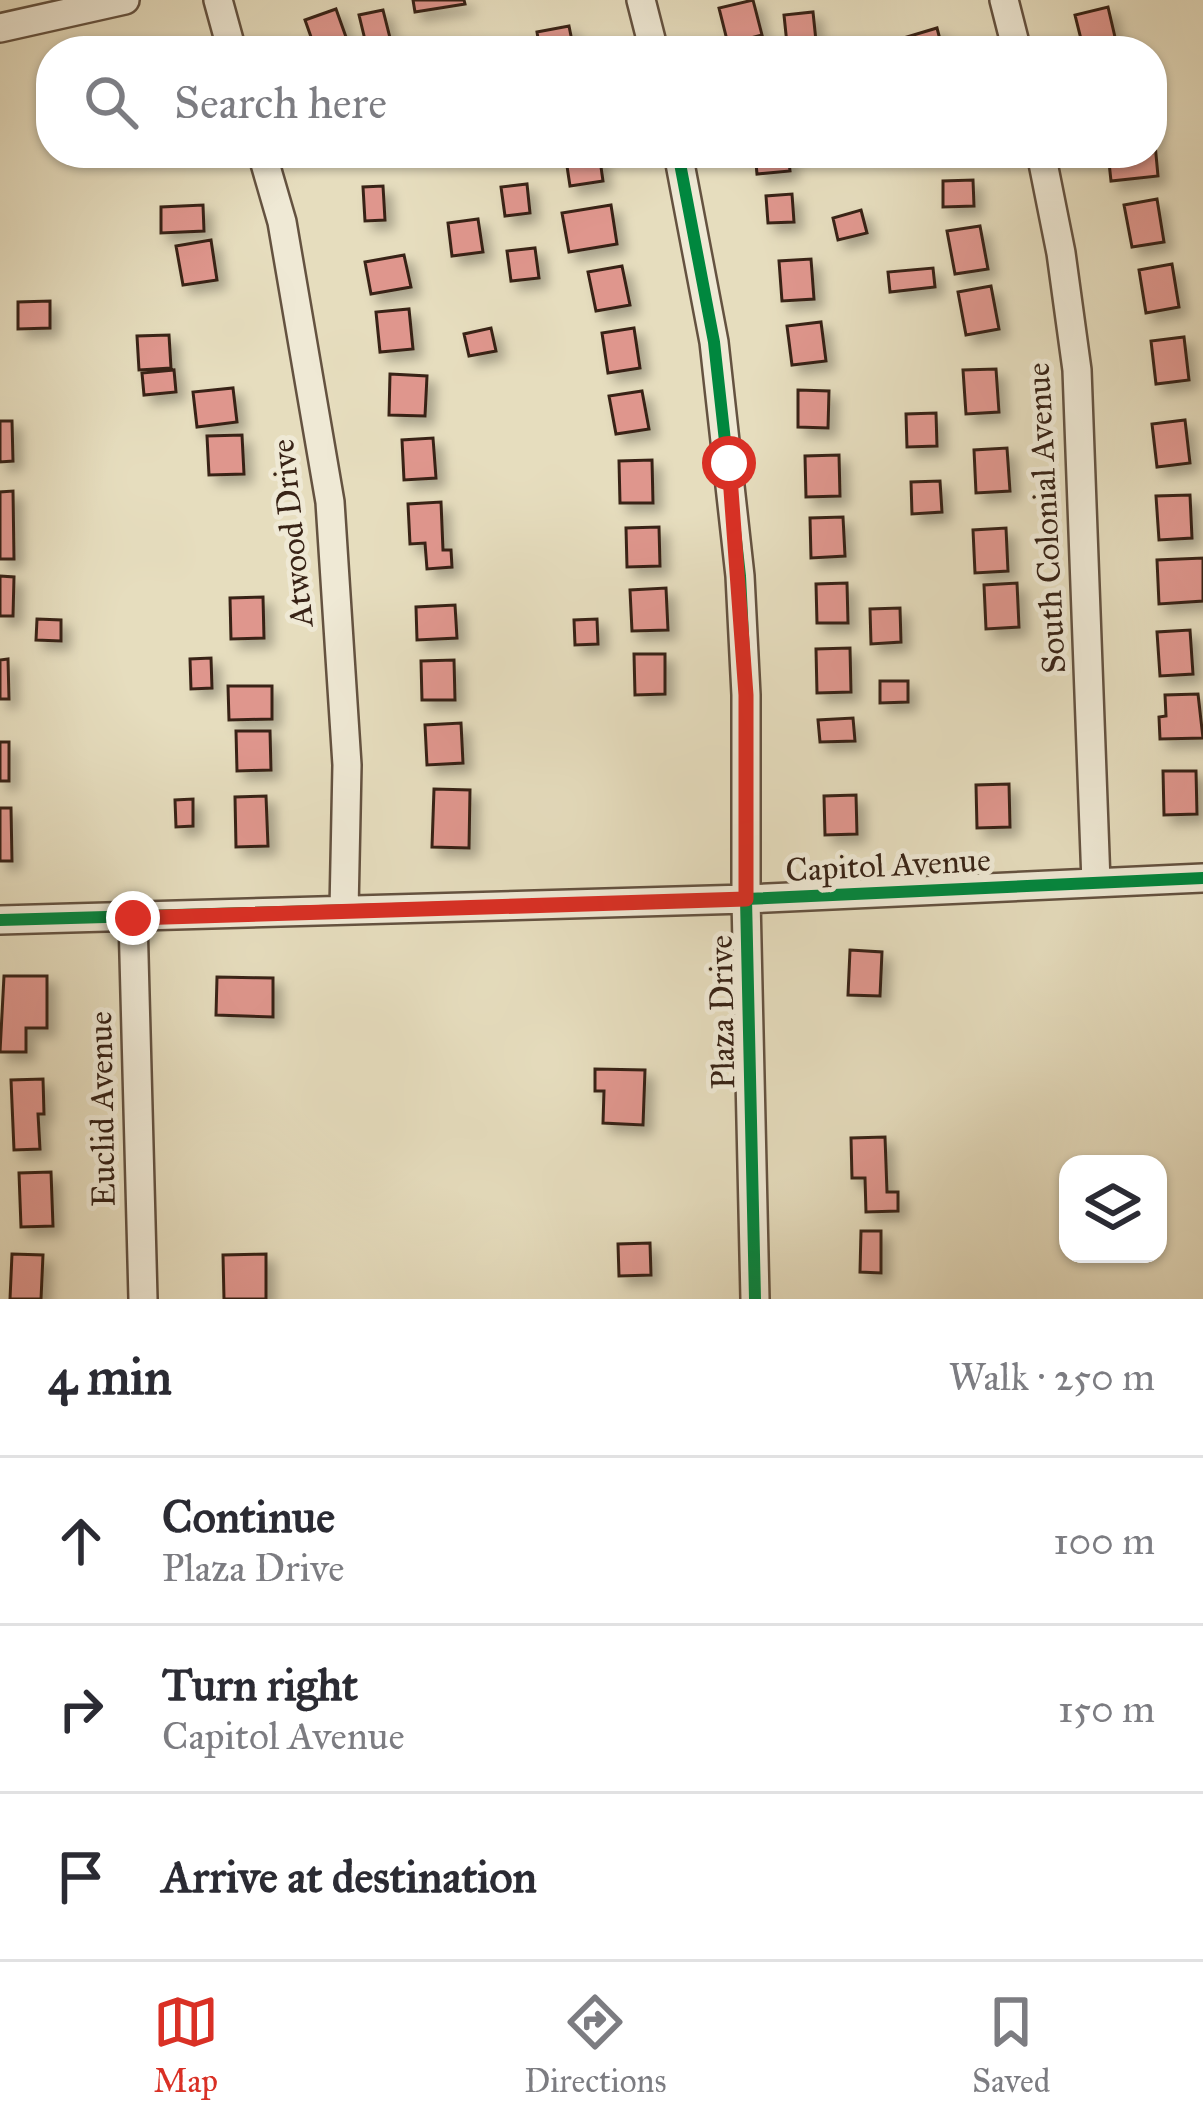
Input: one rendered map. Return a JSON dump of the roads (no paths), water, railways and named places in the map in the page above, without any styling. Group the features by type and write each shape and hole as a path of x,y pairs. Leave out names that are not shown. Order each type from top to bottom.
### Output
{"street":[{"path":"0,28 125,0"},
{"path":"218,0 228,36"},
{"path":"641,0 650,36"},
{"path":"1004,0 1013,36"},
{"name":"Atwood Drive","path":"266,168 282,223 330,502 347,765 344,910"},
{"name":"Plaza Drive","path":"681,168 714,342 740,576 755,1299"},
{"name":"South Colonial Avenue","path":"1044,168 1077,370 1096,882"},
{"name":"Capitol Avenue","path":"0,920 746,899 1203,878"},
{"name":"Euclid Avenue","path":"133,918 143,1299"}]}
